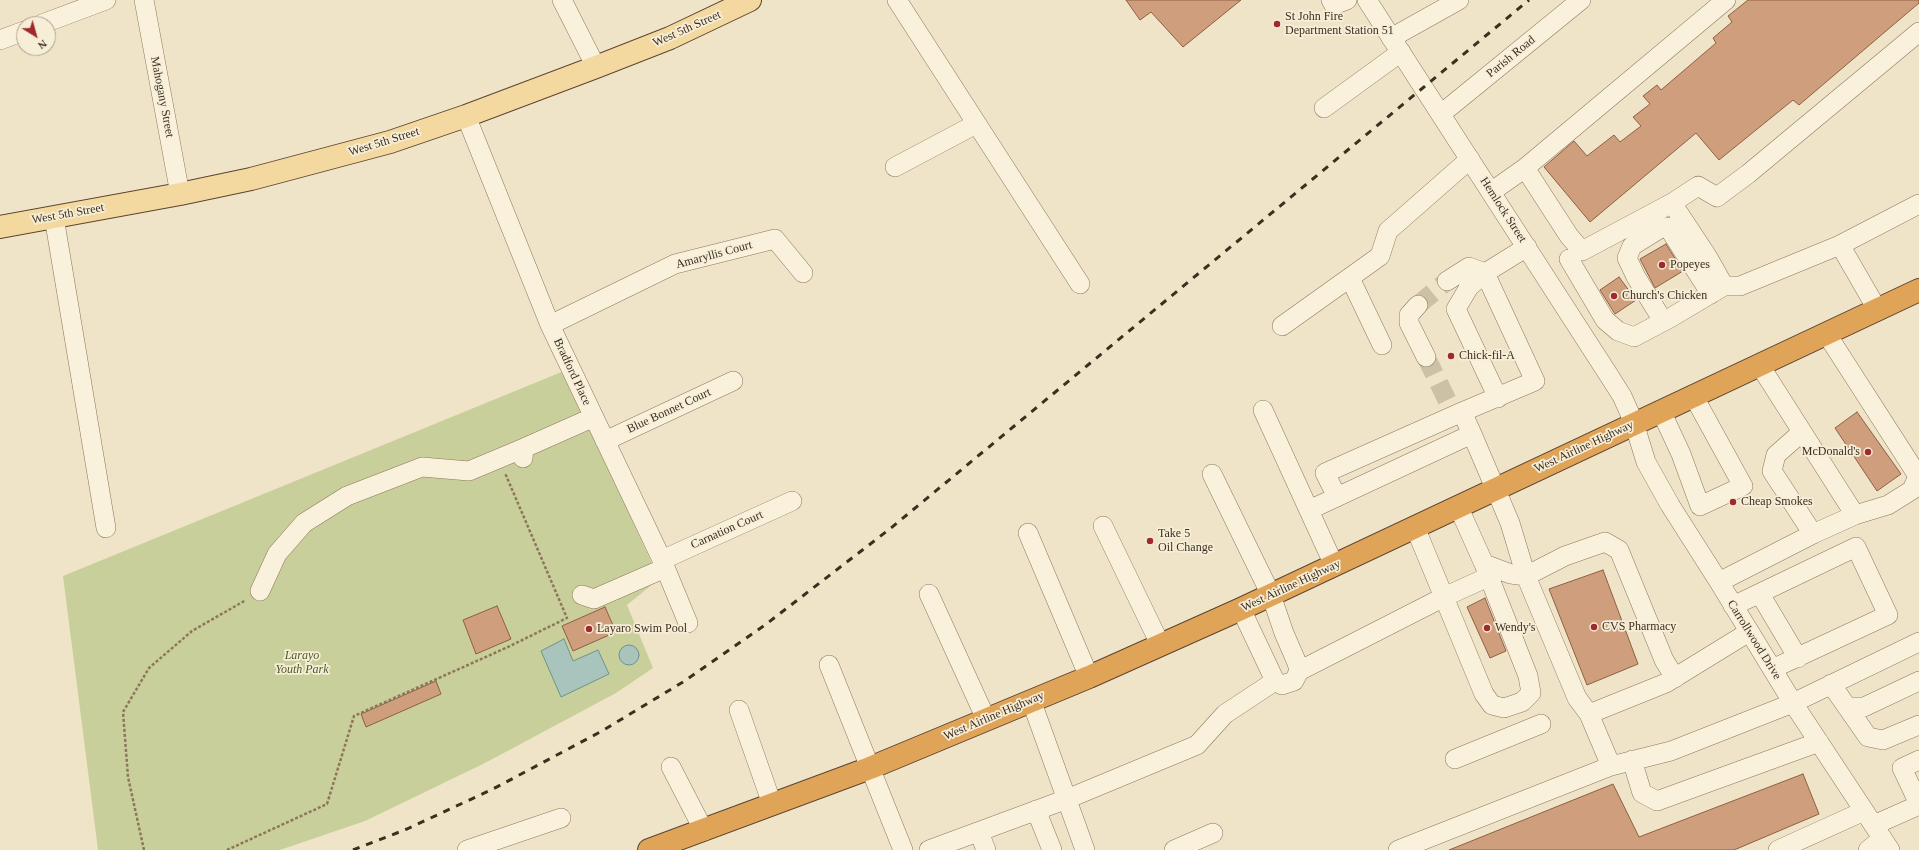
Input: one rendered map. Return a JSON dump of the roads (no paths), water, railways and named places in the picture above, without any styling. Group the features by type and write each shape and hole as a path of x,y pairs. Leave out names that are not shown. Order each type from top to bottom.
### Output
{"highway":[{"name":"West Airline Highway","path":"649,850 704,831 870,768 1089,677 1241,609 1919,290"}],"main road":[{"name":"West 5th Street","path":"0,227 180,194 390,142 466,116 670,38 750,0"}],"street":[{"path":"56,19 106,0"},
{"name":"Mahogany Street","path":"144,0 180,194"},
{"path":"562,0 596,67"},
{"path":"897,0 1080,284"},
{"path":"1331,0 1334,5 1347,0"},
{"name":"Hemlock Street","path":"1367,0 1622,396 1634,423"},
{"path":"1324,108 1396,45 1459,0"},
{"name":"Parish Road","path":"1441,114 1581,0"},
{"path":"1491,192 1525,168 1726,0"},
{"path":"1545,275 1575,255 1672,203 1698,186 1717,197 1748,174 1919,32"},
{"path":"0,40 16,34"},
{"name":"Bradford Place","path":"466,116 550,326 664,564 688,623"},
{"path":"895,167 976,124"},
{"path":"1282,326 1380,256 1388,231 1470,159"},
{"path":"1525,168 1569,236 1575,255 1605,320 1618,331 1634,336 1717,290 1740,286 1840,244 1919,204"},
{"path":"1672,203 1707,256 1717,290"},
{"path":"54,217 106,528"},
{"path":"1663,321 1636,277 1627,258 1632,246 1661,228 1668,227 1717,290"},
{"name":"Amaryllis Court","path":"550,326 675,264 775,239 802,273"},
{"path":"1840,244 1877,309"},
{"path":"1498,398 1456,309 1469,287 1485,273 1527,247"},
{"path":"1337,497 1325,473 1455,407 1498,398 1535,381 1485,273 1470,267 1447,282"},
{"path":"1350,278 1382,345"},
{"path":"1418,305 1409,315 1409,323 1426,358"},
{"path":"1719,582 1813,534 1855,515 1888,505 1912,490 1918,476 1826,333"},
{"path":"1759,364 1855,515"},
{"name":"Blue Bonnet Court","path":"605,441 733,381"},
{"path":"1660,411 1681,454 1700,506 1743,486 1693,396"},
{"path":"1455,407 1472,434 1496,488 1510,523 1526,576 1578,698 1589,714 1611,766"},
{"path":"1263,410 1334,565"},
{"path":"260,592 277,554 304,523 347,496 422,467 469,471 499,459 524,453 559,438 594,417"},
{"name":"Carrollwood Drive","path":"1634,423 1646,462 1670,505 1876,835"},
{"path":"1802,432 1776,455 1772,471 1813,534"},
{"path":"1309,510 1472,434"},
{"path":"1212,474 1271,595 1299,672"},
{"name":"Carnation Court","path":"582,595 594,599 620,583 664,564 792,501"},
{"path":"1415,527 1484,694 1492,705 1504,708 1522,702 1531,693 1528,676 1458,506"},
{"path":"1103,526 1160,644"},
{"path":"1028,533 1089,677"},
{"path":"1498,602 1509,585 1565,556 1605,542 1619,550 1664,660 1675,678"},
{"path":"1733,606 1856,547 1888,615 1772,669"},
{"path":"1241,609 1275,681 1282,685 1294,680 1299,672 1444,597 1486,571 1526,576"},
{"path":"929,594 986,719"},
{"path":"1760,594 1798,658"},
{"path":"1589,714 1666,683 1749,632"},
{"path":"1398,850 1611,766 1671,750 1793,703 1919,642"},
{"path":"829,665 903,850"},
{"path":"931,850 1067,799 1197,745 1225,714 1275,681"},
{"path":"1847,707 1864,707 1919,681"},
{"path":"1831,684 1868,737 1883,740 1919,725"},
{"path":"1031,700 1085,850"},
{"path":"739,710 772,804"},
{"path":"1455,759 1541,724"},
{"path":"1632,760 1642,793 1657,801 1819,742"},
{"path":"1778,850 1876,835 1919,804 1902,768 1919,760"},
{"path":"671,767 704,831"},
{"path":"1036,810 1052,850"},
{"path":"467,850 498,845 561,818"},
{"path":"979,832 986,850"},
{"path":"1174,850 1213,833"}],"water":[{"path":"564,639 573,661 598,650 609,674 561,697 541,651"},
{"path":"629,645 636,648 639,655 636,662 629,665 622,662 619,655 622,648"}],"tunnel":[{"path":"1418,305 1447,281"},
{"path":"1426,357 1448,402"}],"railway":[{"path":"353,850 407,829 493,789 602,731 683,682 765,625 891,528 1529,0"}],"place":[{"name":"St John Fire Department Station 51","path":"1277,24"},
{"name":"Popeyes","path":"1662,265"},
{"name":"Church's Chicken","path":"1614,296"},
{"name":"Chick-fil-A","path":"1451,356"},
{"name":"McDonald's","path":"1868,452"},
{"name":"Cheap Smokes","path":"1733,502"},
{"name":"Take 5 Oil Change","path":"1150,541"},
{"name":"CVS Pharmacy","path":"1594,627"},
{"name":"Wendy's","path":"1487,628"},
{"name":"Layaro Swim Pool","path":"589,629"}],"park label":[{"name":"Larayo Youth Park","path":"302,663"}]}
